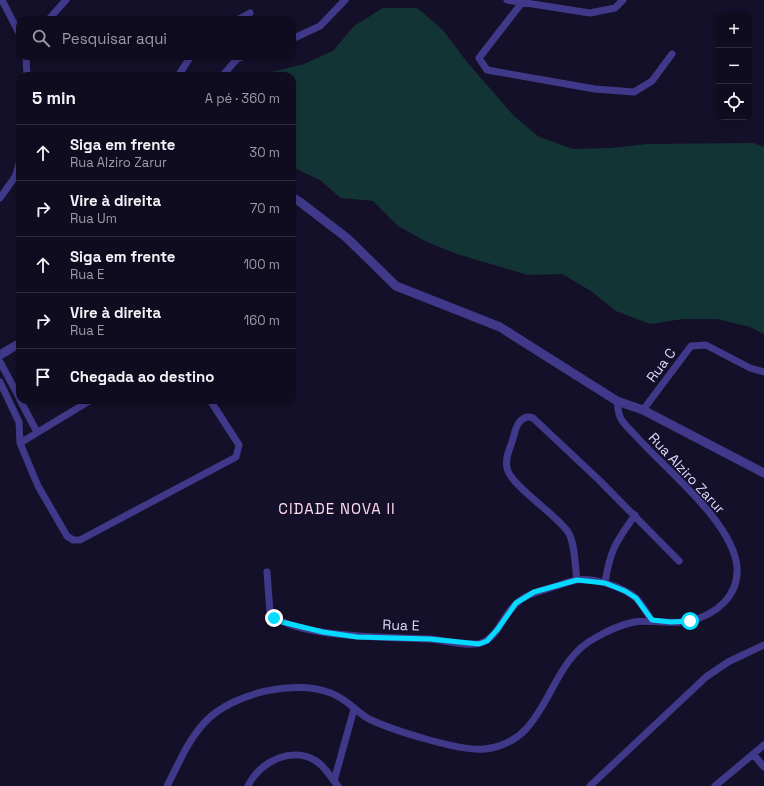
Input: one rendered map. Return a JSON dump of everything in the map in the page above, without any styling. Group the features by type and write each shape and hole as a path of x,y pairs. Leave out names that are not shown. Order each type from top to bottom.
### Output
{"street":[{"path":"2,0 16,27"},
{"path":"52,16 66,0"},
{"path":"296,36 320,26 345,0"},
{"path":"507,0 523,1 590,13 615,8 623,0"},
{"path":"523,1 479,58 487,70 595,89 634,92 652,81 672,54"},
{"path":"244,16 250,13"},
{"path":"26,60 27,72"},
{"path":"181,72 188,60"},
{"path":"225,72 235,60"},
{"path":"0,198 16,172"},
{"path":"296,200 347,238 396,286 500,327 617,401 643,410 764,473"},
{"path":"0,355 16,345"},
{"name":"Rua C","path":"643,410 691,346 706,345 750,368 764,372"},
{"path":"0,362 16,392"},
{"path":"0,382 19,422 20,443 38,486 67,536 73,540 80,540 236,456 240,445 213,404"},
{"name":"Rua Alziro Zarur","path":"167,786 186,750 205,722 228,705 245,697 267,691 303,687 324,691 340,697 368,719 410,734 469,750 496,748 524,732 539,713 560,674 575,651 593,639 616,628 634,622 652,620 671,622 690,621 720,606 730,597 735,584 736,563 734,551 722,529 689,490 620,418 617,401"},
{"path":"22,404 37,432"},
{"path":"20,443 84,404"},
{"path":"652,620 636,598 625,591 605,583 577,580 572,540 569,532 508,474 506,457 518,424 524,418 530,416 533,418 635,515 679,561"},
{"path":"605,583 608,560 615,543 635,515"},
{"name":"Rua E","path":"267,572 270,613 282,622 323,632 357,637 430,639 479,644 487,641 497,630 516,603 534,592 577,580"},
{"path":"590,786 706,677 728,662 764,645"},
{"path":"336,783 354,709"},
{"path":"715,786 764,746"},
{"path":"248,786 264,766 276,758 290,754 306,756 320,764 336,783"},
{"path":"753,754 764,767"}],"green space":[{"path":"383,8 417,8 442,29 467,62 514,116 539,137 573,149 610,148 648,144 753,143 764,147 764,334 750,327 717,319 683,319 650,324 616,311 591,291 562,274 528,275 457,254 427,242 398,226 373,201 341,198 320,180 296,169 296,72 271,72 304,64 333,51 354,26"}],"district":[{"name":"CIDADE NOVA II","path":"337,508"}],"route":[{"path":"274,618 282,622 323,632 357,637 430,639 479,644 487,641 497,630 516,603 534,592 577,580 605,583 625,591 636,598 652,620 671,622 690,621"}]}
